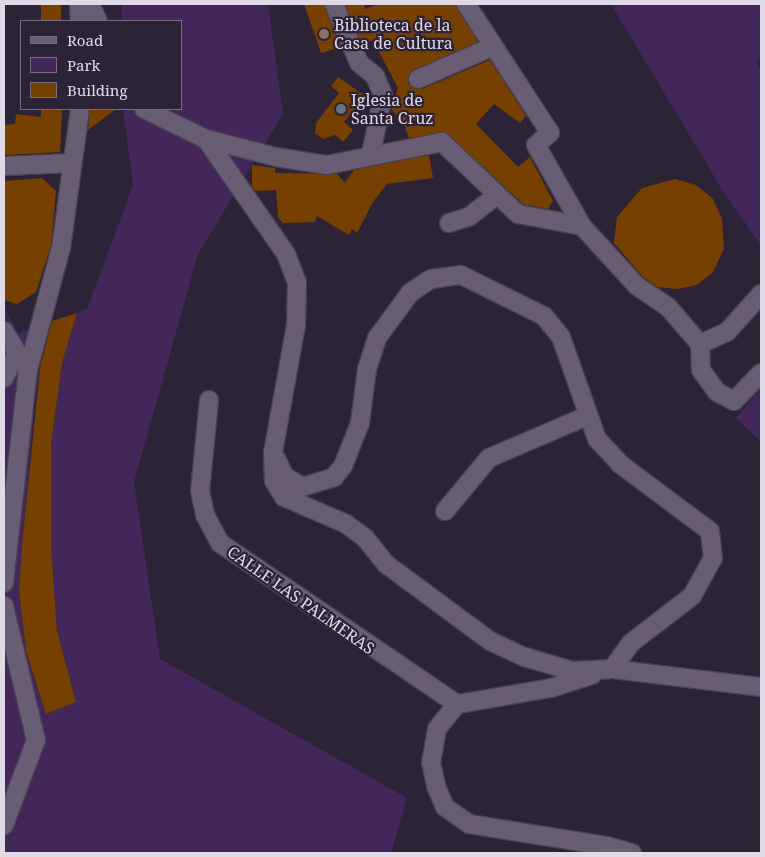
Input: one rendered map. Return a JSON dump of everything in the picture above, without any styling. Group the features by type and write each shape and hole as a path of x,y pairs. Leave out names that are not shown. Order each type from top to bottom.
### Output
{"street":[{"path":"79,4 80,20"},
{"path":"90,4 98,20"},
{"path":"334,4 359,63 375,76 383,95 371,154"},
{"path":"466,4 492,47 550,133 536,145 582,226 637,286 668,307 700,344 701,370 717,392 734,401 761,373"},
{"path":"418,79 492,47"},
{"path":"4,583 28,370 61,248 70,163 79,131 80,110"},
{"path":"146,110 206,139 276,157 327,165 371,154 442,142 496,196 518,214 582,226"},
{"path":"206,139 286,254 297,283 296,325 273,453 274,481 284,496 346,524 365,538 386,564 490,641 525,657 573,670 612,670 761,687"},
{"path":"4,166 70,163"},
{"path":"449,224 470,216 496,196"},
{"path":"273,453 284,476 292,484 318,485 334,477 343,466 360,423 367,369 377,338 410,293 432,279 461,275 544,316 561,337 587,416 597,439 620,464 710,531 713,558 692,596 631,643 612,670 551,688 457,704 437,729 431,762 445,807 469,824 607,846 632,853"},
{"path":"700,344 727,332 761,294"},
{"path":"4,331 28,370"},
{"path":"4,378 17,352"},
{"name":"CALLE LAS PALMERAS","path":"209,400 200,491 205,515 220,543 457,704"},
{"path":"445,511 489,458 587,416"},
{"path":"4,606 36,740 4,825"}],"green space":[{"path":"122,4 268,4 283,114 198,254 134,482 160,659 407,798 391,853 4,853 4,307 18,334 46,323 35,400 19,590 26,652 46,714 76,702 57,631 51,545 51,445 62,363 77,313 87,309 133,185 123,110 182,110 182,20 121,20"},
{"path":"611,4 761,4 761,58 756,62 761,71 761,245 724,193"},
{"path":"761,388 761,442 736,418"}],"building":[{"path":"41,4 61,4 61,20 41,20"},
{"path":"304,4 324,4 341,47 321,53"},
{"path":"345,4 364,4 365,9 379,4 456,4 478,42 413,70 408,84 422,89 490,60 526,116 520,123 494,104 476,124 518,167 530,157 553,201 548,209 523,204 445,132 409,138 403,121 391,109 398,88 373,40 362,44"},
{"name":"Iglesia de Santa Cruz","path":"338,77 365,96 344,122 353,130 343,142 335,135 323,139 315,133 316,123 339,93 331,86"},
{"path":"41,110 62,110 60,152 4,155 4,125 15,124 16,114 41,117"},
{"path":"90,110 115,110 88,130"},
{"path":"429,155 433,178 387,184 373,202 357,233 352,229 349,235 317,216 315,222 283,223 278,217 276,190 255,191 252,186 252,165 275,168 275,173 337,174 345,183 354,170"},
{"path":"42,178 56,191 51,246 36,292 17,304 4,300 4,181"},
{"path":"675,179 696,185 713,199 722,219 724,249 713,272 697,285 678,289 658,287 644,278 614,243 617,217 642,188"},
{"path":"77,313 62,363 51,445 51,545 57,631 76,702 46,714 26,651 19,590 22,546 40,368 52,321"}],"place":[{"name":"Biblioteca de la Casa de Cultura","path":"324,34"},
{"name":"Iglesia de Santa Cruz","path":"341,109"}]}
